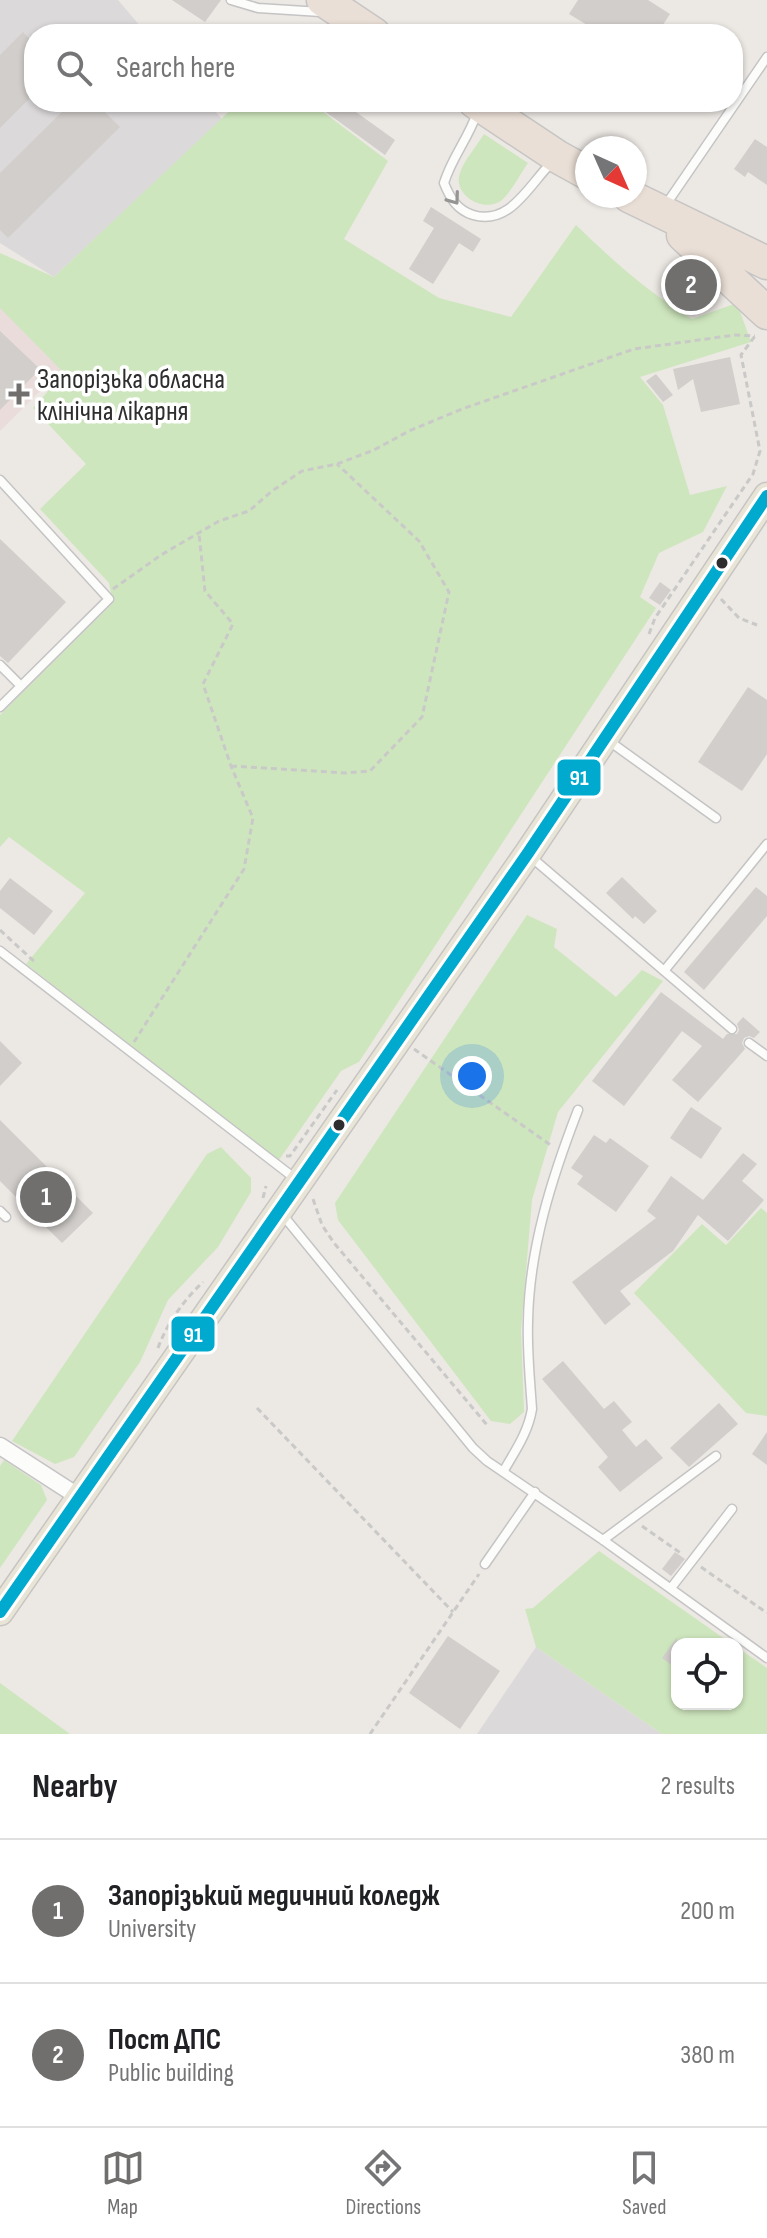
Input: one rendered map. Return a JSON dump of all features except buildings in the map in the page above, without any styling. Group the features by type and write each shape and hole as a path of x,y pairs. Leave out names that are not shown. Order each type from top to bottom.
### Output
{"highway":[{"path":"333,6 359,24"},
{"path":"490,112 575,166"},
{"path":"647,206 765,261"},
{"path":"660,213 767,313"}],"main road":[{"path":"0,1612 271,1204 305,1188 767,496"}],"street":[{"path":"0,1446 79,1497"}],"lane":[{"path":"231,0 258,8 333,6"},
{"path":"743,92 767,57"},
{"path":"475,112 470,134 452,159 444,183 451,200 465,212 481,217 498,217 519,201 535,179 558,157"},
{"path":"660,213 729,112"},
{"path":"0,480 109,599 0,707"},
{"path":"0,665 21,686"},
{"path":"605,739 716,818"},
{"path":"664,971 767,844"},
{"path":"528,853 732,1029"},
{"path":"0,951 305,1188"},
{"path":"749,1043 767,1056"},
{"path":"503,1472 530,1422 528,1321 534,1266 544,1210 578,1110"},
{"path":"271,1204 473,1448 767,1658"},
{"path":"603,1540 716,1456"},
{"path":"485,1564 535,1492"},
{"path":"671,1588 732,1509"}],"path":[{"path":"107,594 161,555 219,521 249,511 302,471 337,464 462,409 634,349 735,335 755,336 741,355 760,451 753,474 678,583"},
{"path":"231,766 346,773 370,771 422,717 449,592 419,541 337,464"},
{"path":"128,1052 244,869 253,818 231,766 203,684 233,624 205,591 199,534"},
{"path":"709,583 739,618 757,625"},
{"path":"0,930 39,966"},
{"path":"414,1049 561,1153"},
{"path":"266,1186 271,1204"},
{"path":"305,1188 334,1243 487,1425"},
{"path":"154,1357 163,1334 205,1281"},
{"path":"257,1408 453,1612"},
{"path":"370,1734 485,1564"}],"shaded area":[{"path":"0,0 118,0 138,24 24,24 24,112 216,112 222,119 54,277 0,243"},
{"name":"Запорізька обласна клінічна лікарня","path":"0,281 75,356 0,431"},
{"path":"536,1647 662,1734 477,1734"}],"green space":[{"path":"228,112 323,112 388,161 344,239 439,298 511,317 576,225 631,275 692,319 737,303 751,342 640,377 663,405 690,495 727,486 703,532 659,553 640,597 656,608 359,1062 341,1071 279,1160 26,964 85,893 9,837 0,847 0,715 113,603 109,583 40,509 86,464 33,408 64,373 0,308 0,253 54,277"},
{"path":"484,134 528,163 502,200 487,205 465,195 459,181 464,163"},
{"path":"527,915 557,929 554,947 616,997 642,970 663,981 558,1112 532,1200 521,1330 524,1412 510,1424 491,1421 338,1220 335,1203"},
{"path":"221,1147 251,1178 251,1192 218,1247 168,1300 140,1362 74,1457 55,1464 12,1441 207,1154"},
{"path":"761,1208 767,1213 767,1416 746,1413 634,1293 702,1224 726,1245"},
{"path":"4,1460 41,1485 47,1500 0,1568 0,1466"},
{"path":"599,1551 723,1638 671,1638 671,1710 743,1710 743,1651 767,1668 767,1734 662,1734 536,1647 525,1609 533,1608"},
{"path":"0,1683 70,1734 0,1734"}],"transit line":[{"name":"91","path":"0,1612 528,853 767,496"}],"place":[{"name":"Пост ДПС","path":"691,285"},
{"name":"Запорізька обласна клінічна лікарня","path":"19,394"},
{"name":"Запорізький медичний коледж","path":"46,1197"}]}
